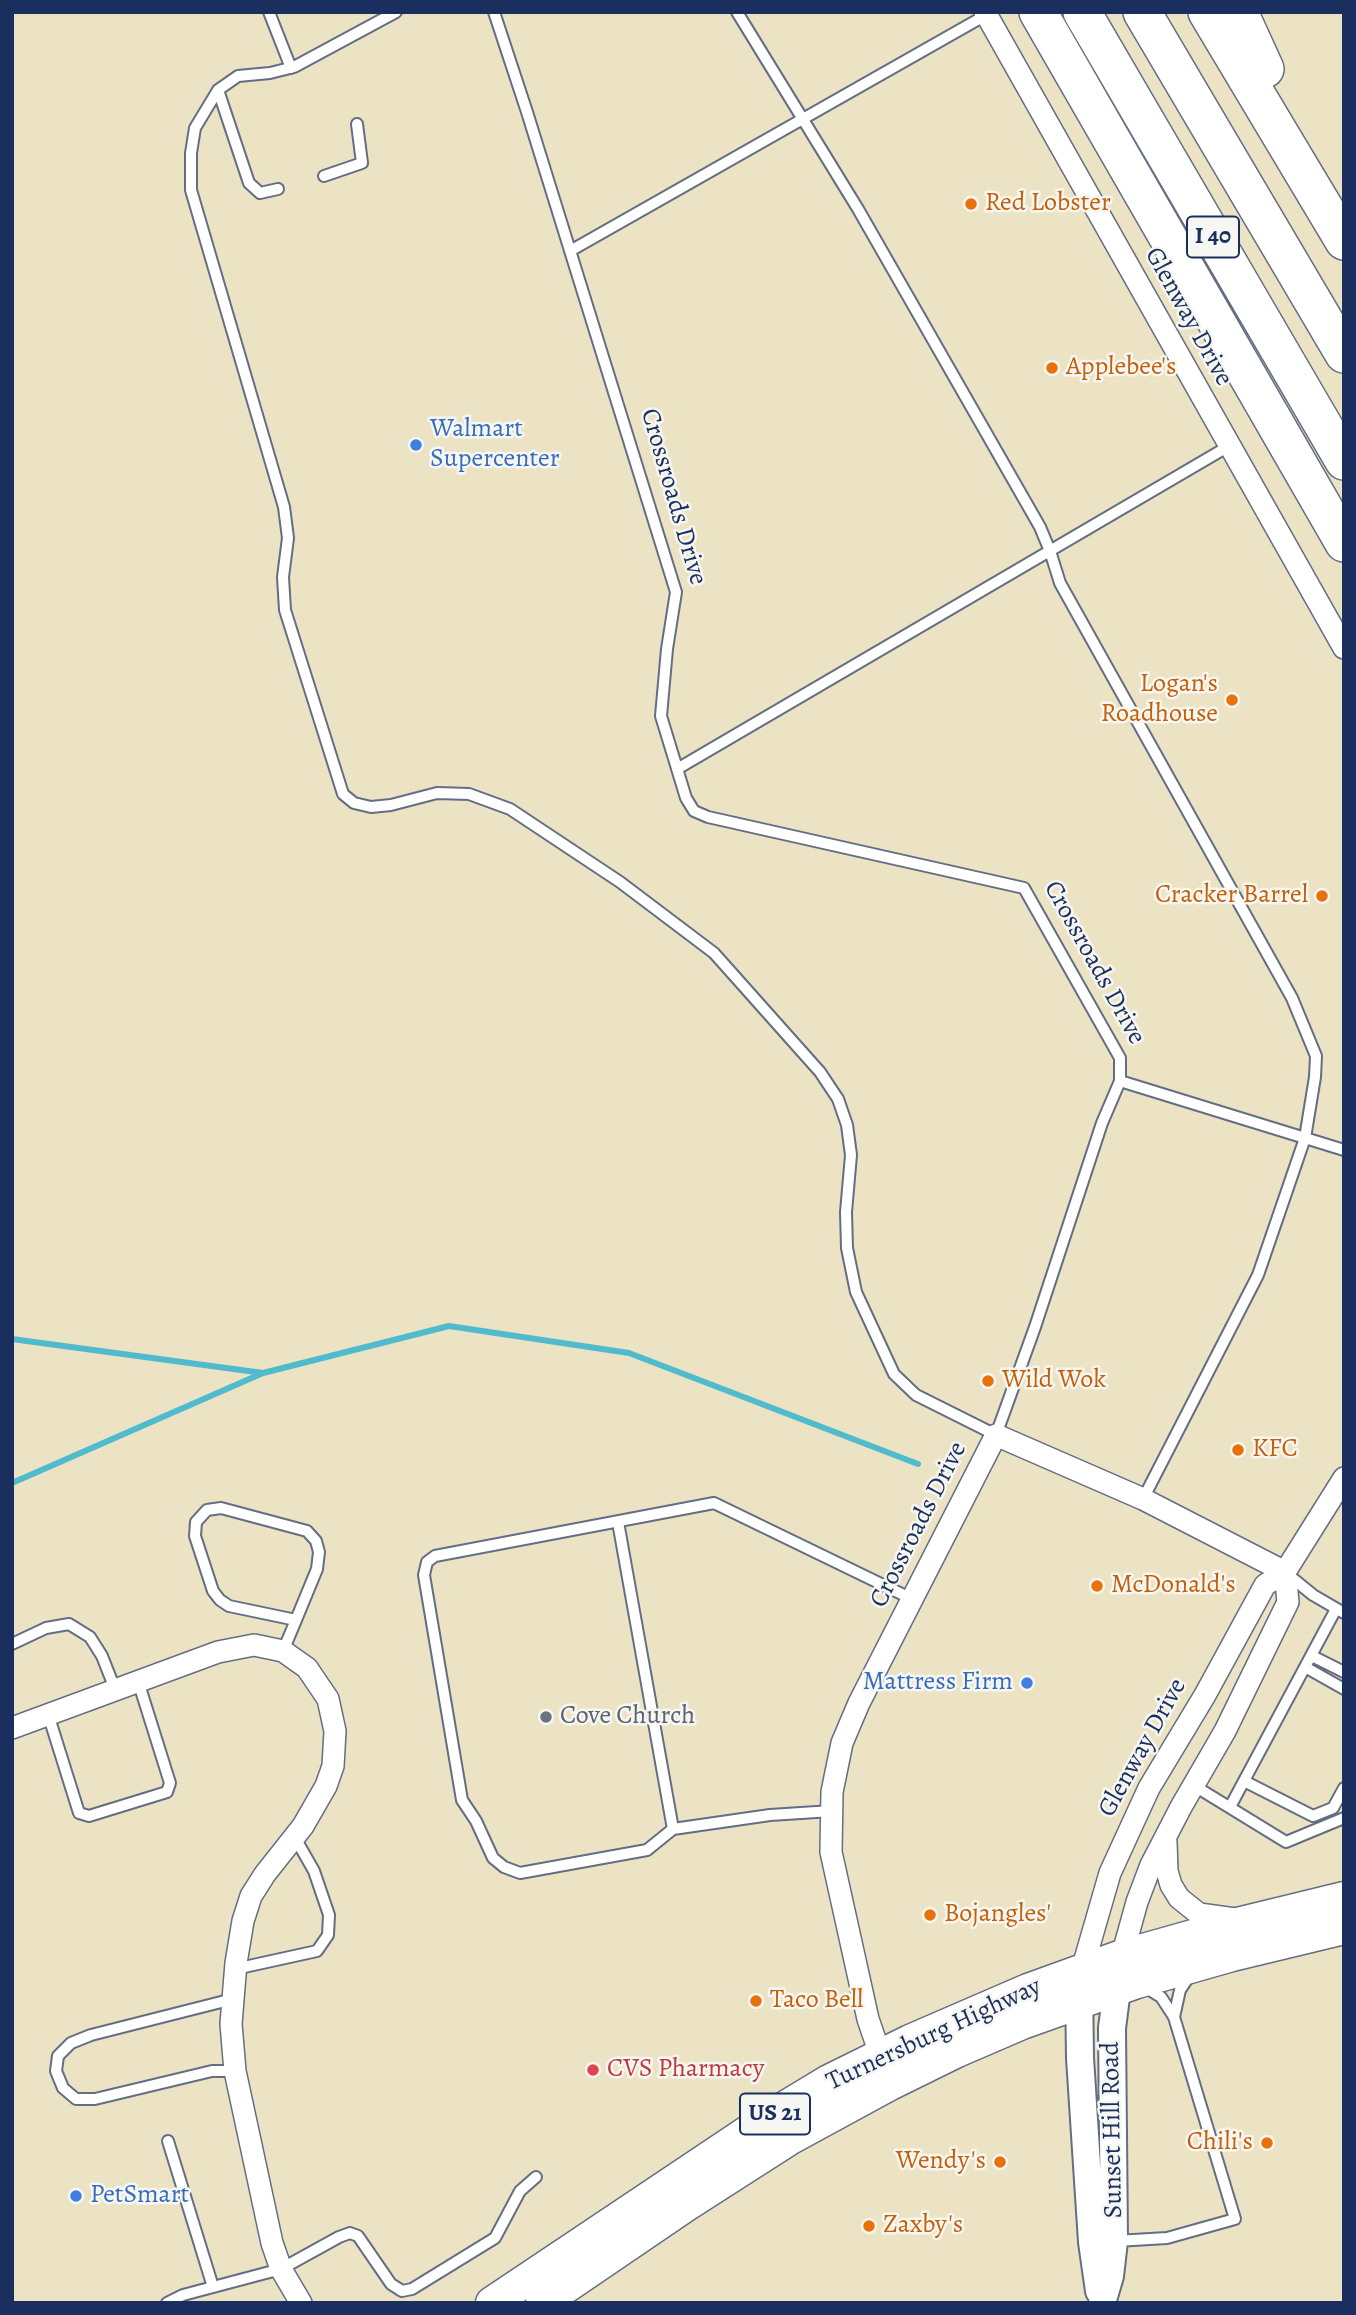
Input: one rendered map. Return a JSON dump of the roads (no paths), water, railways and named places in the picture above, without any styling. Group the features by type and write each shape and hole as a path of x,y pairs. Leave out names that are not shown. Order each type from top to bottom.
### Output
{"highway":[{"path":"1038,12 1344,543"},
{"name":"I 40","path":"1082,12 1344,461"},
{"name":"I 40","path":"1142,12 1344,354"},
{"path":"1207,12 1340,236"},
{"path":"1239,12 1340,236"}],"main road":[{"name":"Turnersburg Highway","path":"492,2303 776,2113 830,2081 886,2070 997,2033 1078,2002 1120,1977 1259,1933 1344,1898"},
{"name":"Turnersburg Highway","path":"542,2303 886,2070 987,2007 1082,1970 1120,1977 1259,1933 1344,1928"}],"street":[{"name":"Glenway Drive","path":"985,13 1344,648"},
{"path":"996,1435 1143,1499 1285,1572 1288,1602 1225,1731 1168,1831 1143,1884 1120,1977"},
{"name":"Crossroads Drive","path":"886,2070 868,2019 831,1852 832,1792 842,1742 859,1703 996,1435"},
{"name":"Glenway Drive","path":"1082,1970 1110,1873 1149,1788 1205,1695 1265,1585 1285,1572 1344,1478"},
{"path":"12,1728 218,1652 254,1645 283,1651 307,1668 328,1699 335,1731 333,1766 326,1786 251,1896 243,1921 235,1969 231,2024 235,2071 272,2243 281,2269 301,2303"},
{"path":"1168,1831 1165,1855 1174,1892 1199,1914 1227,1919 1259,1933"},
{"name":"Sunset Hill Road","path":"1082,1970 1078,2002 1093,2251 1102,2303 1110,2276 1114,2241 1112,2028 1120,1977"}],"lane":[{"path":"269,12 291,68"},
{"path":"396,12 350,35 320,55 291,68 238,76 218,90 195,128 191,153 191,190 284,508 288,538 283,576 285,610 344,794 354,803 371,807 391,805 437,793 469,794 510,809 620,882 714,953 820,1072 838,1099 847,1125 851,1155 846,1212 847,1248 856,1292 894,1374 916,1395 996,1435"},
{"name":"Crossroads Drive","path":"494,12 676,592 667,649 662,716 685,798 694,811 708,817 1024,888 1120,1058 1120,1081 1102,1123 1035,1327 996,1435"},
{"path":"737,12 804,119 1040,527 1051,551 1060,583 1294,1002 1316,1056 1305,1138 1258,1275 1143,1499"},
{"path":"569,251 804,119 985,13"},
{"path":"218,90 249,183 260,192 278,189"},
{"path":"324,176 362,163 357,124"},
{"path":"677,769 1229,446"},
{"path":"1120,1081 1344,1150"},
{"path":"832,1811 770,1815 673,1829 647,1850 520,1873 504,1867 493,1858 476,1821 462,1800 424,1575 427,1562 435,1556 714,1503 912,1600"},
{"path":"283,1651 296,1620 317,1569 319,1552 316,1541 307,1531 221,1508 207,1510 196,1522 195,1536 213,1591 220,1600 229,1606 296,1620"},
{"path":"618,1522 673,1829"},
{"path":"1230,1807 1305,1667 1340,1611 1312,1595 1285,1572"},
{"path":"12,1644 46,1628 69,1623 90,1637 102,1656 115,1689"},
{"path":"1312,1656 1344,1672"},
{"path":"1305,1667 1344,1689"},
{"path":"48,1714 79,1813 89,1816 167,1793 170,1783 138,1681"},
{"path":"1244,1782 1312,1815 1333,1808 1344,1788"},
{"path":"1193,1786 1286,1842 1344,1818"},
{"path":"235,1969 317,1951 328,1935 329,1915 314,1871 294,1836"},
{"path":"1174,2017 1180,1990 1190,1975 1259,1933"},
{"path":"1114,2241 1167,2238 1235,2219 1174,2017 1153,1990 1120,1977"},
{"path":"233,1999 90,2035 71,2043 58,2056 57,2071 63,2088 76,2099 95,2099 212,2071 235,2071"},
{"path":"168,2141 213,2287"},
{"path":"167,2303 183,2295 281,2269 350,2233 358,2236 391,2284 402,2291 412,2289 495,2238 520,2192 536,2177"},
{"path":"198,2291 201,2303"}],"waterway":[{"path":"12,1483 263,1373 449,1326 629,1353 918,1464"},
{"path":"12,1339 263,1373"}],"place":[{"name":"Red Lobster","path":"971,204"},
{"name":"Applebee's","path":"1052,368"},
{"name":"Walmart Supercenter","path":"416,445"},
{"name":"Logan's Roadhouse","path":"1232,700"},
{"name":"Cracker Barrel","path":"1322,896"},
{"name":"Wild Wok","path":"988,1381"},
{"name":"KFC","path":"1238,1450"},
{"name":"McDonald's","path":"1097,1586"},
{"name":"Mattress Firm","path":"1027,1683"},
{"name":"Cove Church","path":"546,1717"},
{"name":"Bojangles'","path":"930,1915"},
{"name":"Taco Bell","path":"756,2001"},
{"name":"CVS Pharmacy","path":"593,2070"},
{"name":"Chili's","path":"1267,2143"},
{"name":"Wendy's","path":"1000,2162"},
{"name":"PetSmart","path":"76,2196"},
{"name":"Zaxby's","path":"869,2226"}]}
